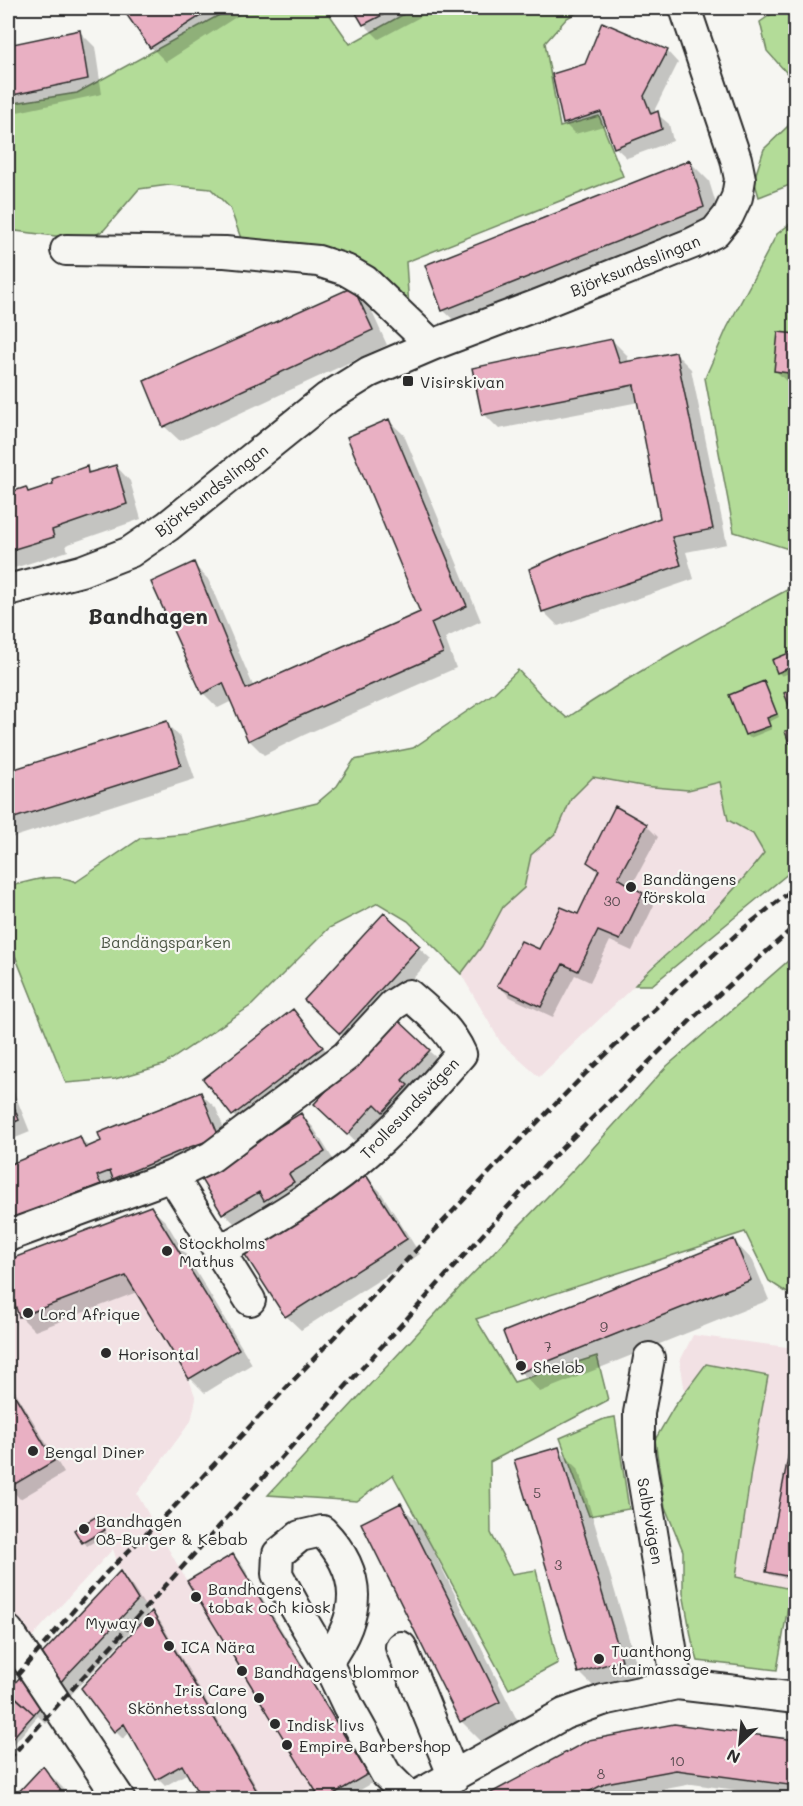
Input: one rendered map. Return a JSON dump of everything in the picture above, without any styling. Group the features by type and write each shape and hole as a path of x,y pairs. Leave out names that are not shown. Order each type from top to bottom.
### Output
{"street":[{"name":"Björksundsslingan","path":"8,590 81,571 130,552 168,526 327,398 369,372 693,243 715,231 728,216 737,197 740,179 685,8"},
{"path":"66,250 225,252 318,261 346,270 364,282 432,345"},
{"name":"Trollesundsvägen","path":"8,1236 172,1176 211,1157 346,1056 393,1005 409,995 454,1038 461,1054 410,1111 355,1163 291,1209 220,1251"},
{"path":"172,1176 250,1300"},
{"name":"Salbyvägen","path":"649,1358 639,1413 639,1453 677,1683"},
{"path":"8,1631 119,1798"},
{"path":"400,1647 454,1777"},
{"path":"327,1662 348,1706 386,1774 412,1798 454,1777 564,1714 603,1700 677,1683 795,1698"}],"shaded area":[{"name":"Bandängens förskola","path":"723,756 728,820 753,834 764,853 739,885 690,934 654,964 539,1077 501,1043 461,974 482,946 503,907 524,888 531,855 557,832 571,799 593,777"},
{"path":"126,1276 189,1379 196,1399 191,1421 137,1494 185,1578 320,1798 261,1798 152,1611 138,1600 120,1571 113,1549 19,1651 8,1631 8,1488 53,1460 8,1384 8,1283 19,1316"},
{"path":"693,1335 795,1348 795,1609 741,1635 708,1538 680,1361"}],"green space":[{"path":"232,8 325,8 350,44 415,8 585,8 567,18 545,43 560,127 599,116 623,176 406,262 409,308 243,244 230,208 211,189 169,185 139,189 104,230 87,240 8,230 8,104 77,93"},
{"path":"780,8 795,8 795,183 759,197 754,180 764,149 788,126 794,101 794,81 767,51 760,22"},
{"path":"795,220 795,551 734,532 705,378 727,328 777,234"},
{"name":"Bandängsparken","path":"795,568 795,868 652,985 635,985 709,916 764,853 753,834 728,820 720,782 688,790 642,786 593,777 571,799 557,832 531,855 524,888 503,907 482,946 461,974 408,921 378,903 329,928 252,1005 163,1065 115,1079 66,1083 8,938 8,887 51,878 76,882 141,838 188,834 317,803 337,786 354,760 413,748 494,693 518,670 546,700 567,718 703,635 787,590"},
{"path":"795,955 795,1298 769,1281 745,1232 476,1319 514,1382 597,1356 608,1400 490,1462 491,1533 512,1574 536,1570 558,1663 509,1689 393,1475 357,1501 268,1495 462,1285 575,1168 667,1066"},
{"path":"706,1364 768,1376 751,1471 736,1577 791,1589 777,1670 698,1661 692,1641 683,1593 683,1551 665,1507 655,1440 674,1407"},
{"path":"615,1417 629,1509 589,1516 560,1438 604,1419"}],"building":[{"path":"122,8 213,8 150,48"},
{"path":"353,8 396,8 363,25"},
{"path":"602,22 668,50 644,96 651,114 658,111 662,129 614,148 601,112 563,124 552,74 585,64"},
{"path":"80,30 88,79 8,96 8,45"},
{"path":"690,160 704,207 442,311 425,265"},
{"path":"353,287 373,330 163,427 144,381"},
{"path":"778,332 796,334 796,374 774,371"},
{"path":"612,339 620,363 676,352 713,529 672,537 681,565 542,612 529,569 567,552 660,518 634,385 482,415 472,368"},
{"path":"389,419 467,606 431,623 443,653 248,741 223,683 202,694 151,582 194,562 246,689 420,612 347,437"},
{"path":"116,465 127,504 52,530 54,537 8,551 8,493 26,487 28,492 53,484 52,479 87,466 88,473"},
{"path":"796,650 796,665 777,673 772,660"},
{"path":"764,681 777,714 767,718 770,726 745,735 729,695"},
{"path":"796,688 796,708 791,710 784,693"},
{"path":"167,721 181,765 8,820 8,771"},
{"path":"796,729 796,742 789,743 785,731"},
{"path":"615,806 647,824 618,878 643,893 620,940 598,931 578,971 563,964 541,1007 497,986 521,941 539,949 561,907 578,914 599,870 587,862"},
{"path":"384,913 420,946 340,1034 304,1000"},
{"path":"293,1009 323,1047 232,1116 203,1079"},
{"path":"395,1017 430,1050 402,1080 408,1085 383,1112 375,1104 347,1135 314,1104"},
{"path":"8,1091 19,1120 8,1125"},
{"path":"201,1092 219,1137 113,1179 110,1171 97,1176 101,1184 8,1220 8,1165 80,1136 85,1148 101,1141 98,1133"},
{"path":"301,1113 325,1152 289,1174 294,1182 264,1201 259,1192 222,1214 199,1176"},
{"path":"366,1175 407,1239 285,1317 244,1253"},
{"path":"151,1206 239,1349 189,1379 126,1276 19,1317 8,1283 8,1260"},
{"path":"734,1239 751,1280 519,1373 503,1332"},
{"path":"8,1384 54,1461 8,1488"},
{"path":"796,1416 796,1578 766,1572"},
{"path":"559,1447 622,1660 578,1673 514,1460"},
{"path":"401,1503 500,1702 460,1722 361,1523"},
{"path":"97,1516 105,1530 82,1543 74,1530"},
{"path":"233,1554 368,1774 327,1798 320,1798 187,1581"},
{"path":"120,1571 138,1600 65,1677 34,1714 8,1690"},
{"path":"152,1611 261,1798 201,1798 182,1765 156,1780 124,1724 114,1732 81,1688"},
{"path":"8,1691 34,1714 8,1743"},
{"path":"674,1724 796,1740 796,1786 676,1770 606,1783 577,1798 492,1798 489,1794 589,1740"},
{"path":"43,1766 66,1798 13,1798"}],"railway":[{"path":"8,1686 106,1573 172,1509 586,1073 739,932 796,887"},
{"path":"8,1760 552,1158 695,1016 796,925"}],"place":[{"name":"Visirskivan","path":"408,381"},
{"name":"Bandängens förskola","path":"631,887"},
{"name":"Stockholms Mathus","path":"167,1251"},
{"name":"Lord Afrique","path":"28,1313"},
{"name":"Horisontal","path":"106,1353"},
{"name":"Shelob","path":"521,1366"},
{"name":"Bengal Diner","path":"33,1451"},
{"name":"Bandhagen 08-Burger & Kebab","path":"84,1529"},
{"name":"Bandhagens tobak och kiosk","path":"196,1597"},
{"name":"Myway","path":"149,1622"},
{"name":"ICA Nära","path":"169,1646"},
{"name":"Tuanthong thaimassage","path":"599,1659"},
{"name":"Bandhagens blommor","path":"242,1671"},
{"name":"Iris Care Skönhetssalong","path":"259,1698"},
{"name":"Indisk livs","path":"275,1724"},
{"name":"Empire Barbershop","path":"287,1745"}],"district":[{"name":"Bandhagen","path":"148,615"}]}
